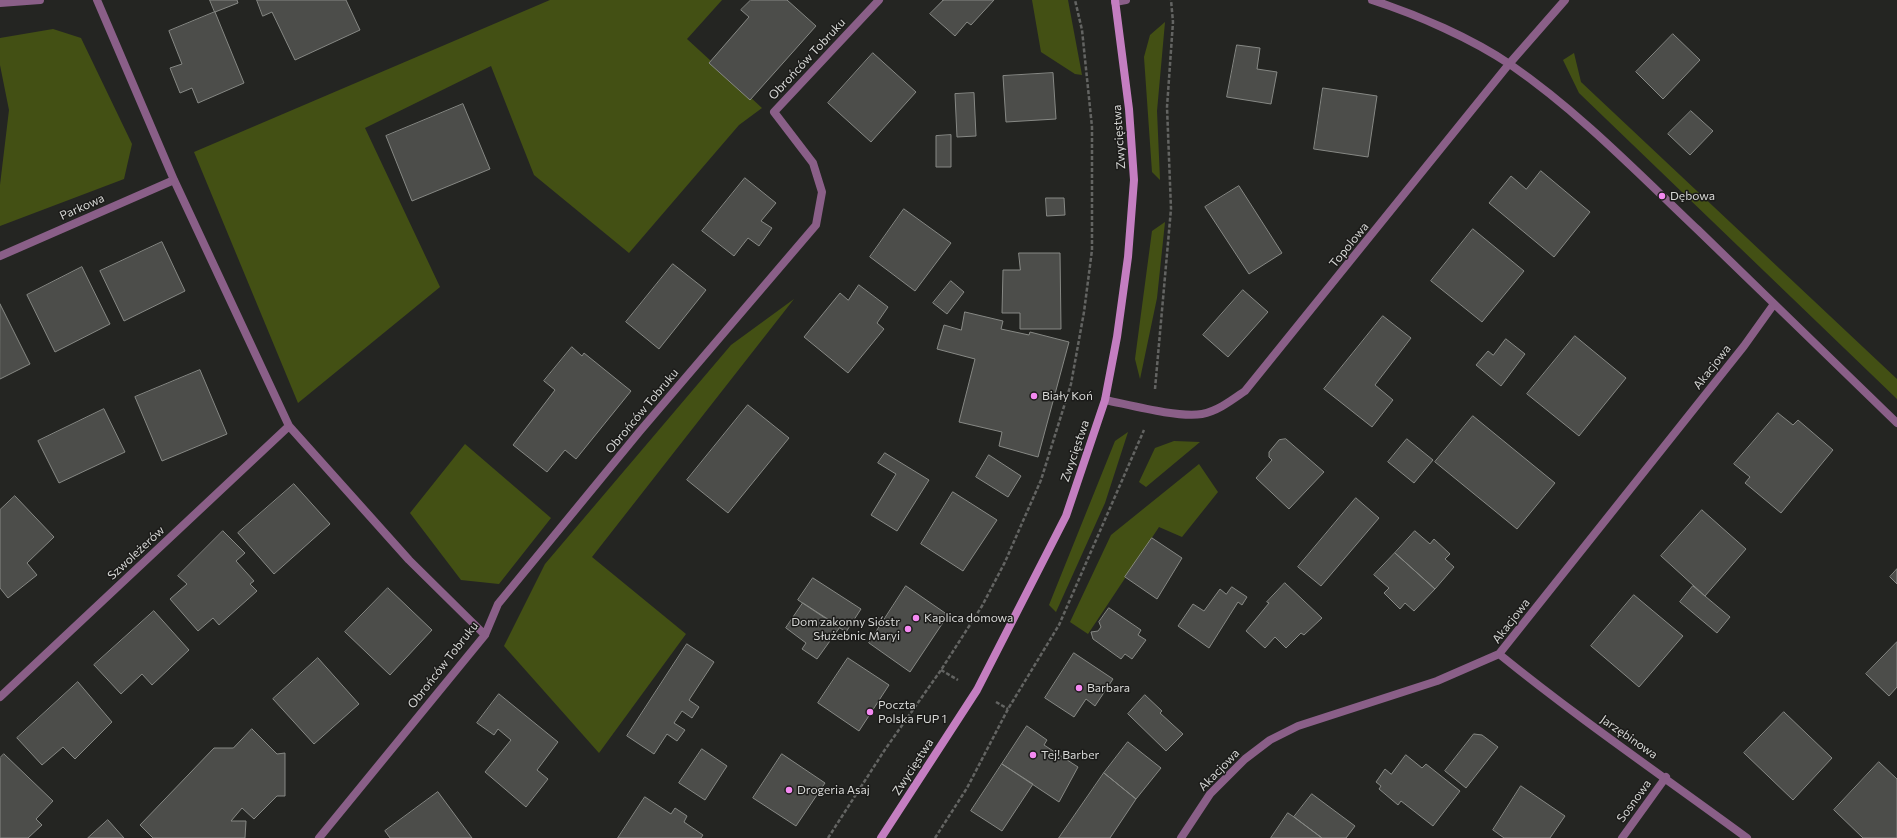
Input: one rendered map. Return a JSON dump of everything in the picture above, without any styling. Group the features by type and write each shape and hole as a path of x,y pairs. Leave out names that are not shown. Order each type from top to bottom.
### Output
{"main road":[{"name":"Zwycięstwa","path":"881,838 977,690 1066,516 1105,400 1117,337 1128,258 1134,180 1129,109 1115,1"}],"street":[{"path":"0,3 40,0"},
{"path":"97,0 174,180 289,426 409,560 484,635"},
{"name":"Obrońców Tobruku","path":"319,838 484,635 498,604 640,431 816,225 822,192 813,164 774,112 879,0"},
{"path":"1115,1 1126,0"},
{"path":"1372,0 1452,32 1509,64 1580,118 1897,423"},
{"name":"Topolowa","path":"1105,400 1185,415 1203,414 1219,408 1245,391 1509,64 1565,0"},
{"name":"Parkowa","path":"0,256 174,180"},
{"name":"Akacjowa","path":"1181,838 1210,794 1245,759 1270,740 1298,726 1438,681 1499,654 1744,346 1774,304"},
{"name":"Szwoleżerów","path":"0,697 289,426"},
{"name":"Jarzębinowa","path":"1499,654 1620,746 1666,777 1747,838"},
{"name":"Sosnowa","path":"1622,838 1666,777"}],"path":[{"path":"828,838 884,751 941,670 982,606 1004,562 1041,480 1071,384 1084,312 1092,250 1092,127 1082,30 1075,0"},
{"path":"935,838 967,788"}],"green space":[{"path":"550,0 722,0 687,39 762,108 739,125 629,253 534,175 491,66 365,128 440,287 298,403 194,152"},
{"path":"1032,0 1068,0 1082,75 1075,74 1041,52"},
{"path":"1165,22 1157,111 1160,180 1152,172 1144,57 1150,35"},
{"path":"53,29 81,38 132,144 124,179 0,226 0,185 9,110 0,65 0,38"},
{"path":"1574,53 1581,82 1897,379 1897,399 1579,93 1563,60"},
{"path":"1165,222 1157,298 1140,379 1135,359 1152,231"},
{"path":"794,299 592,557 686,634 599,753 504,646 545,564 731,345"},
{"path":"1128,432 1105,503 1056,612 1049,605 1115,441"},
{"path":"1174,441 1200,442 1146,487 1139,482 1155,448"},
{"path":"465,444 551,518 499,584 461,580 410,513"},
{"path":"1199,464 1218,492 1182,537 1159,527 1088,634 1070,622 1111,535"}],"building":[{"path":"210,0 237,0 238,3 215,12"},
{"path":"257,0 346,0 360,30 295,60 272,12 263,16"},
{"path":"751,0 787,0 816,26 750,100 709,63 749,17 741,10"},
{"path":"943,0 994,0 971,25 967,22 955,36 930,14"},
{"path":"215,12 244,83 198,103 192,88 180,93 170,68 182,64 169,31"},
{"path":"1673,34 1700,60 1663,99 1636,72"},
{"path":"1237,45 1260,48 1257,69 1277,72 1271,104 1227,97"},
{"path":"873,53 916,92 871,142 828,103"},
{"path":"1053,73 1056,119 1006,122 1003,76"},
{"path":"1323,88 1377,96 1368,157 1314,149"},
{"path":"974,93 976,136 957,137 955,94"},
{"path":"463,104 490,169 412,201 386,136"},
{"path":"1691,111 1713,131 1690,155 1668,134"},
{"path":"951,135 951,167 936,167 936,136"},
{"path":"1541,171 1590,212 1554,257 1489,203 1511,176 1526,189"},
{"path":"745,178 776,203 761,221 772,228 759,246 748,238 734,256 702,231"},
{"path":"1239,186 1282,253 1249,274 1205,207"},
{"path":"1046,198 1064,198 1065,215 1047,216"},
{"path":"904,209 951,243 915,291 870,257"},
{"path":"1473,229 1524,271 1482,322 1431,281"},
{"path":"162,242 185,291 124,321 100,271"},
{"path":"1019,253 1060,253 1061,329 1020,329 1020,313 1002,313 1003,270 1020,270"},
{"path":"673,264 706,290 659,349 626,322"},
{"path":"82,267 110,324 55,352 27,295"},
{"path":"951,281 964,292 947,314 933,303"},
{"path":"859,285 888,307 877,323 884,329 848,373 804,337 840,293 848,300"},
{"path":"1243,290 1268,312 1228,357 1203,335"},
{"path":"0,304 30,364 0,379"},
{"path":"965,312 1003,321 1001,329 1029,335 1030,332 1069,342 1038,457 999,446 1002,432 959,422 975,359 937,349 944,325 961,330"},
{"path":"1383,316 1411,338 1375,385 1393,400 1372,427 1324,389"},
{"path":"1575,336 1626,378 1579,436 1527,394"},
{"path":"1506,339 1525,354 1501,386 1476,365 1488,351 1493,355"},
{"path":"572,347 582,356 584,353 631,391 576,459 565,450 547,472 513,445 555,390 544,381"},
{"path":"200,370 227,434 162,461 135,397"},
{"path":"748,405 789,438 728,513 687,480"},
{"path":"104,409 125,452 59,483 38,441"},
{"path":"1778,413 1793,425 1798,420 1833,450 1781,513 1745,483 1750,477 1734,464"},
{"path":"1473,416 1555,483 1517,529 1435,462"},
{"path":"1286,439 1324,472 1289,509 1256,478 1272,460 1269,457 1269,452 1279,440"},
{"path":"1407,439 1433,460 1414,483 1388,462"},
{"path":"885,453 929,480 897,531 871,515 896,474 878,463"},
{"path":"989,455 1021,476 1008,497 976,477"},
{"path":"294,484 330,524 274,574 238,533"},
{"path":"953,492 997,520 963,571 921,544"},
{"path":"15,496 54,537 27,563 37,575 8,598 0,588 0,510"},
{"path":"1356,498 1379,518 1321,586 1298,567"},
{"path":"1702,510 1746,549 1705,596 1661,556"},
{"path":"223,531 245,553 236,561 254,581 250,584 257,591 219,625 213,618 198,631 170,599 187,584 178,576"},
{"path":"1415,531 1430,544 1434,539 1450,554 1445,559 1454,567 1435,589 1395,553"},
{"path":"1152,538 1182,558 1157,599 1125,577"},
{"path":"1395,553 1435,589 1414,611 1405,603 1400,609 1384,593 1389,588 1374,575"},
{"path":"1897,569 1897,584 1890,577"},
{"path":"813,578 861,609 846,632 798,600"},
{"path":"1285,583 1322,618 1304,635 1301,633 1286,648 1275,637 1265,648 1246,631 1269,603 1267,602"},
{"name":"Dom zakonny Sióstr Służebnic Maryi","path":"906,586 948,615 910,672 869,643"},
{"path":"1693,586 1730,617 1717,633 1680,602"},
{"path":"1232,587 1247,597 1242,605 1238,602 1209,648 1178,626 1193,604 1204,611 1220,589 1226,594"},
{"path":"388,588 432,630 390,675 345,632"},
{"path":"1634,595 1683,636 1639,687 1591,646"},
{"path":"803,603 840,627 817,659 802,649 806,643 786,628"},
{"path":"1109,608 1141,630 1138,635 1146,640 1132,659 1125,654 1121,659 1093,639 1091,632 1098,631 1101,627 1099,622"},
{"path":"154,611 189,650 152,685 142,674 121,694 94,665"},
{"path":"1897,642 1897,687 1889,696 1866,674"},
{"path":"687,644 714,662 689,700 699,707 692,718 682,711 674,723 685,730 677,741 667,734 654,754 627,736"},
{"name":"Barbara","path":"1074,653 1113,679 1095,706 1086,699 1074,717 1045,698"},
{"path":"318,658 359,704 314,744 273,699"},
{"path":"848,658 889,685 859,731 818,703"},
{"path":"78,682 112,722 75,759 63,747 42,765 17,738"},
{"path":"499,694 558,742 537,770 548,779 526,807 485,772 511,740 498,729 494,735 477,723"},
{"path":"1145,695 1162,711 1160,713 1183,734 1166,751 1128,714"},
{"path":"1784,712 1832,758 1793,800 1744,753"},
{"name":"Tej! Barber","path":"1027,726 1047,740 1044,745 1078,767 1059,802 1002,764"},
{"path":"252,729 277,754 285,753 285,796 277,796 254,819 242,808 231,821 246,821 245,838 153,838 140,825 214,748 233,748"},
{"path":"1474,734 1482,735 1498,747 1466,788 1445,771"},
{"path":"1128,742 1161,768 1136,799 1104,773"},
{"path":"702,749 727,766 705,800 679,783"},
{"path":"4,754 53,801 36,819 42,825 28,838 0,838 0,758"},
{"name":"Drogeria Asaj","path":"782,754 825,783 796,826 753,798"},
{"path":"1406,755 1422,768 1426,764 1460,791 1433,826 1401,801 1398,805 1379,789 1381,786 1376,782 1385,769 1391,774"},
{"path":"1879,762 1897,779 1897,838 1863,838 1834,810"},
{"path":"1002,764 1033,784 1002,831 971,811"},
{"path":"1104,773 1136,799 1110,838 1059,838"},
{"path":"1521,786 1565,816 1550,838 1504,838 1493,830"},
{"path":"438,792 472,838 390,838 385,831"},
{"path":"1312,794 1355,826 1346,838 1322,838 1294,817"},
{"path":"645,797 671,814 675,808 687,816 684,822 703,835 701,838 618,838"},
{"path":"1288,813 1294,817 1322,838 1271,838"},
{"path":"108,820 124,838 88,838"}],"place":[{"name":"Dębowa","path":"1662,196"},
{"name":"Biały Koń","path":"1034,396"},
{"name":"Kaplica domowa","path":"916,618"},
{"name":"Dom zakonny Sióstr Służebnic Maryi","path":"908,629"},
{"name":"Barbara","path":"1079,688"},
{"name":"Poczta Polska FUP 1","path":"870,712"},
{"name":"Tej! Barber","path":"1033,755"},
{"name":"Drogeria Asaj","path":"789,790"}]}
